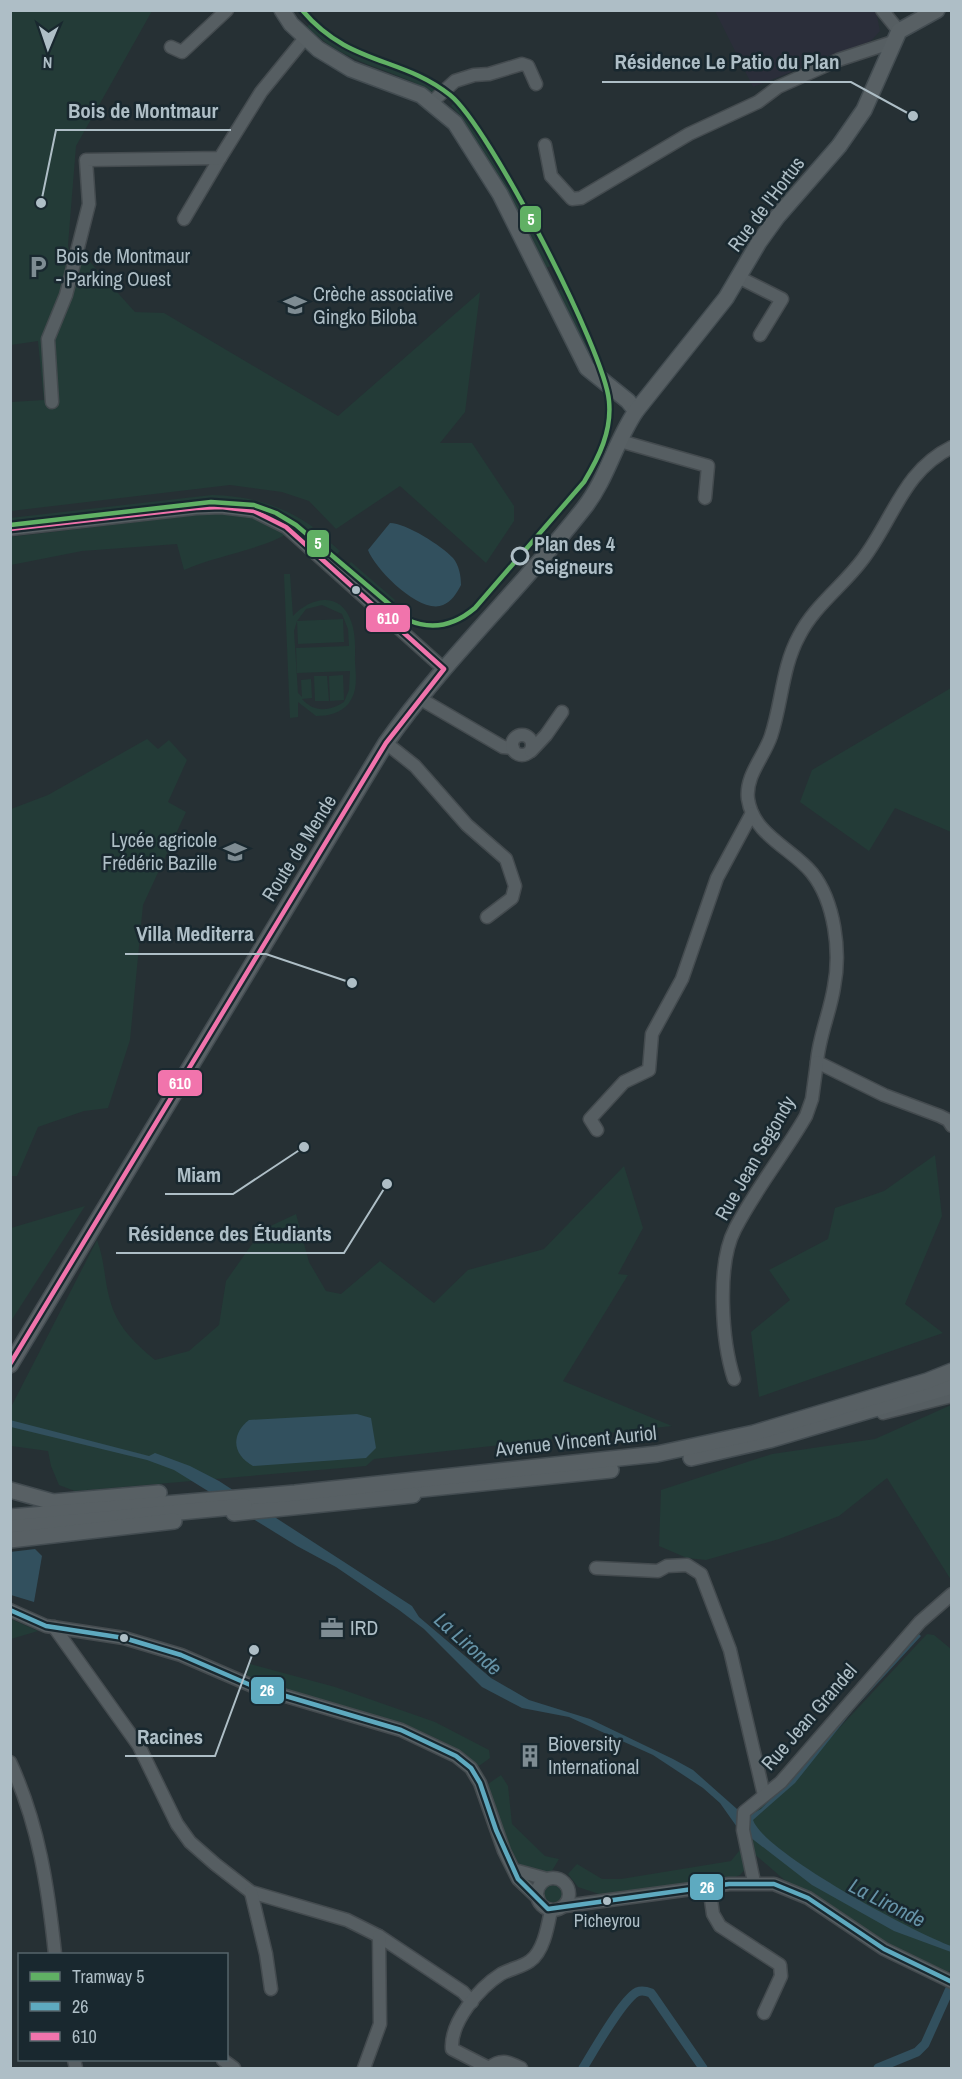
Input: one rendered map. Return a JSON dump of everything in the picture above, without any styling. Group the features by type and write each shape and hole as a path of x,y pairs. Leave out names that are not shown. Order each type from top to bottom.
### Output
{"main road":[{"path":"282,10 305,38 351,69 404,87 432,102 466,137 500,194 587,368 628,401 636,411"},
{"path":"896,36 937,11"},
{"name":"Rue de l'Hortus","path":"636,411 726,298 777,218 839,146 864,111 896,36"},
{"name":"Route de Mende","path":"13,1361 386,743 418,698 585,507 606,472 636,411"},
{"name":"Avenue Vincent Auriol","path":"204,1500 240,1493 295,1493 636,1457 690,1448 844,1407 951,1371"},
{"name":"Avenue Vincent Auriol","path":"236,1510 685,1460 820,1426 951,1386"},
{"path":"10,1490 53,1502 131,1494 204,1500 236,1510"},
{"path":"10,1517 204,1500"},
{"path":"10,1528 204,1500"},
{"path":"10,1540 138,1527 236,1510"}],"street":[{"path":"171,47 182,52 227,10"},
{"path":"545,145 551,176 572,199 581,198 689,134 758,102 778,87 896,36 882,10"},
{"path":"184,219 261,92 305,38"},
{"path":"432,102 455,81 522,64 528,66 536,84"},
{"path":"52,402 48,339 66,295 89,204 86,160 220,158"},
{"path":"738,278 782,299 760,335"},
{"path":"620,441 708,466 705,498"},
{"path":"597,1130 590,1119 624,1082 649,1070 652,1034 682,979 717,878 753,813 748,798 749,782 770,739 789,658 799,634 816,611 863,559 920,468 934,456 951,447"},
{"path":"10,529 196,508 221,507 254,512 297,535 344,581 444,669"},
{"path":"418,698 503,747 513,748 519,755 531,751 562,712"},
{"path":"386,743 415,766 467,825 506,859 515,886 512,898 487,917"},
{"name":"Rue Jean Segondy","path":"734,1379 723,1329 727,1251 735,1229 806,1116 822,1028 834,987 836,950 830,912 813,874 774,842 753,813"},
{"path":"817,1062 884,1095 940,1116 948,1120 951,1126"},
{"name":"Avenue Vincent Auriol","path":"820,1426 951,1396"},
{"path":"596,1568 648,1572 658,1571 667,1566 687,1565 701,1574 730,1650 764,1795"},
{"name":"Rue Jean Grandel","path":"754,1882 745,1840 744,1812 781,1782 920,1622 951,1594"},
{"path":"10,1610 30,1620 54,1627 124,1638 163,1649 255,1687 401,1730 438,1746 471,1768 480,1783 496,1830 518,1879 538,1898 542,1906 551,1910 565,1906 709,1886 754,1882 774,1884 796,1892 884,1949 951,1982"},
{"path":"54,1627 139,1746 177,1824 190,1842 250,1892 347,1920 380,1936 463,1992 472,2002"},
{"path":"10,1762 22,1789 41,1848 56,1953"},
{"path":"514,1870 547,1879 558,1878 568,1888 601,1901"},
{"path":"538,1898 540,1885 547,1879"},
{"path":"709,1886 713,1914 720,1926 780,1965 781,1976 764,2013"},
{"path":"565,1906 569,1898 568,1888"},
{"path":"250,1892 266,1954 271,1989"},
{"path":"521,2068 507,2061 496,2063 489,2068 452,2049 453,2035 472,2002 491,1981 532,1959 544,1936 551,1910"},
{"path":"364,2068 380,2024 380,1936"},
{"path":"380,1966 399,1950"}],"shaded area":[{"path":"715,11 876,11 880,31 871,41 753,87"},
{"path":"390,523 423,536 453,558 457,564 461,585 449,602 433,606 423,603 411,597 379,568 368,550"},
{"path":"357,1414 371,1418 376,1448 366,1458 253,1466 241,1456 236,1445 239,1432 249,1420"},
{"path":"10,1420 149,1456 155,1453 190,1466 219,1481 412,1606 419,1617 491,1678 529,1700 590,1719 673,1759 693,1770 746,1817 761,1809 781,1788 918,1633 921,1636 854,1709 795,1783 753,1820 763,1835 811,1871 907,1926 951,1946 951,1952 894,1931 812,1885 737,1827 720,1803 703,1788 653,1755 569,1717 522,1708 482,1687 424,1629 399,1610 336,1567 297,1546 174,1470 147,1460 11,1427"},
{"path":"35,1549 42,1556 34,1602 11,1595 10,1552"}],"green space":[{"path":"10,11 152,11 76,146 68,245 72,265 72,250 90,262 135,312 164,313 338,416 480,292 465,412 440,443 472,443 514,506 514,521 486,563 400,486 336,529 309,501 282,492 230,485 11,511 11,402 44,400 38,341 11,345"},
{"path":"314,19 342,42 439,84 434,93 338,50 307,27"},
{"path":"458,98 485,134 513,181 555,264 546,268 518,211 460,115 451,106"},
{"path":"565,287 604,368 593,366 558,291"},
{"path":"212,495 240,497 265,503 313,527 304,537 255,509 11,527 10,518"},
{"path":"213,513 252,518 289,533 264,544 184,570 177,544 82,551 11,565 10,537"},
{"path":"317,531 340,551 333,559 310,539"},
{"path":"351,562 395,600 389,608 345,569"},
{"path":"284,574 290,574 293,616 316,601 333,601 346,611 353,626 355,642 356,683 349,703 334,713 316,716 298,702 298,717 290,718","holes":["322,605 342,614 348,629 349,646 296,648 297,673 350,671 349,690 344,702 328,709 312,707 302,699 312,698 311,679 301,680 302,697 298,693 294,631 297,621 306,609"]},
{"path":"343,619 344,642 298,644 297,621"},
{"path":"343,675 344,700 330,701 329,676"},
{"path":"314,676 327,676 329,701 315,701"},
{"path":"951,688 951,832 895,808 869,851 800,802 812,770"},
{"path":"147,739 158,749 169,740 187,760 168,802 186,812 143,905 130,1040 108,1108 84,1111 38,1127 17,1176 11,1176 11,809 48,795"},
{"path":"935,1155 942,1216 905,1304 943,1333 759,1397 751,1332 790,1300 769,1270 828,1239 835,1208 884,1191"},
{"path":"624,1166 643,1228 618,1274 628,1275 563,1381 672,1426 374,1459 366,1466 75,1491 59,1485 48,1451 11,1446 10,1409 97,1240 113,1310 134,1341 155,1360 189,1351 219,1325 226,1281 262,1230 296,1214 309,1262 326,1291 341,1294 380,1261 434,1303 468,1270 544,1249"},
{"path":"85,1206 11,1321 11,1228"},
{"path":"951,1405 951,1580 887,1478 839,1516 779,1539 706,1560 687,1558 659,1546 661,1490 772,1454 875,1439"},
{"path":"11,1619 38,1631 11,1639"},
{"path":"927,1634 934,1635 951,1649 952,1968 948,1972 888,1945 827,1903 788,1883 752,1852 747,1814 768,1795 775,1797"},
{"path":"250,1664 335,1687 435,1722 489,1750 490,1758 479,1766 450,1746 419,1731 246,1677"},
{"path":"501,1775 508,1786 512,1824 545,1856 559,1859 550,1874 533,1873 522,1866 508,1846 488,1784"},
{"path":"744,1845 747,1867 740,1875 730,1879 602,1895 578,1887 568,1874 577,1864 602,1879 621,1879 731,1861"},
{"path":"553,1885 559,1888 562,1894 559,1900 553,1903 547,1900 544,1894 547,1888"}],"waterway":[{"path":"878,2068 917,2052 925,2044 952,1984"},
{"path":"583,2068 624,2005 637,1992 642,1991 651,1993 703,2068"}],"tram line":[{"name":"5","path":"10,525 211,502 254,505 276,513 296,525 408,620 435,626 460,619 475,608 590,473 603,443 608,423 609,401 603,375 588,337 543,241 491,149 468,115 450,95 432,82 338,41 320,28 302,10"}],"transit line":[{"name":"610","path":"10,529 196,508 221,507 254,511 286,527 444,669 386,743 10,1364"},
{"name":"26","path":"10,1610 46,1626 124,1638 181,1655 255,1687 401,1730 456,1756 471,1768 480,1783 496,1830 518,1879 548,1909 729,1884 774,1884 808,1898 884,1949 952,1982"}],"place":[{"name":"Résidence Le Patio du Plan","path":"913,116"},
{"name":"Bois de Montmaur","path":"41,203"},
{"name":"Bois de Montmaur - Parking Ouest","path":"38,267"},
{"name":"Crèche associative Gingko Biloba","path":"295,305"},
{"name":"Plan des 4 Seigneurs","path":"520,556"},
{"name":"Lycée agricole Frédéric Bazille","path":"235,852"},
{"name":"Villa Mediterra","path":"352,983"},
{"name":"Miam","path":"304,1147"},
{"name":"Résidence des Étudiants","path":"387,1184"},
{"name":"IRD","path":"332,1628"},
{"name":"Racines","path":"254,1650"},
{"name":"Bioversity International","path":"530,1756"},
{"name":"Picheyrou","path":"607,1901"}],"water label":[{"name":"La Lironde","path":"468,1644"},
{"name":"La Lironde","path":"887,1903"}]}
